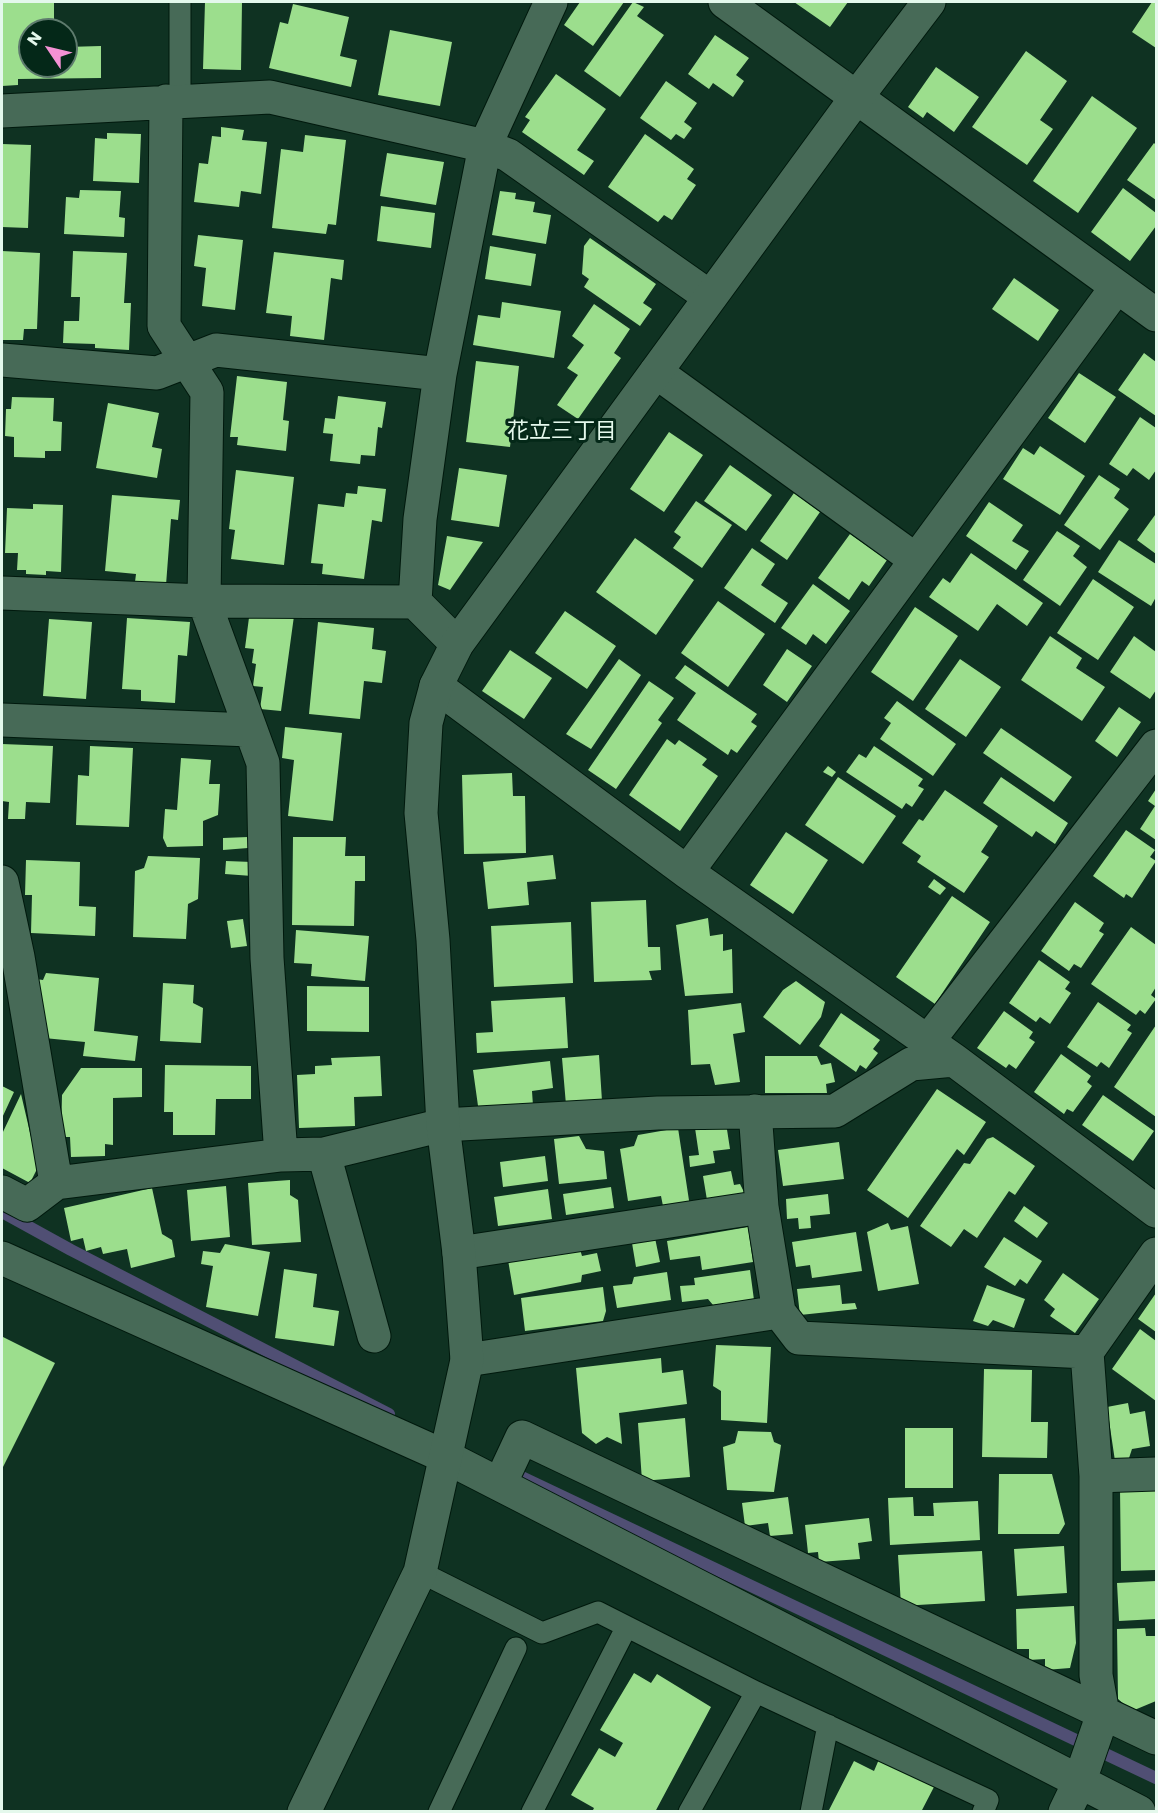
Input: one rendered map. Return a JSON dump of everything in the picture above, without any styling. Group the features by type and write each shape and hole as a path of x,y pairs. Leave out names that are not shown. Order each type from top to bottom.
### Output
{"street":[{"path":"415,602 420,519 440,374 485,146 550,2"},
{"path":"725,2 1156,315"},
{"path":"304,1812 420,1572 467,1360 459,1253 443,1125 433,940 421,813 426,723 436,686 457,644 856,98 929,2"},
{"path":"2,111 270,97 485,146 508,155 710,297"},
{"path":"173,101 164,326 207,392 204,601 263,763 267,958 281,1155"},
{"path":"687,872 1116,288"},
{"path":"2,360 157,373 216,350 440,374"},
{"path":"656,372 916,560"},
{"path":"2,593 204,601 415,602 457,644"},
{"path":"436,686 687,872 928,1041 1156,1211"},
{"path":"2,720 250,730"},
{"path":"928,1041 1156,746"},
{"path":"2,882 18,957 56,1183"},
{"path":"2,1192 27,1205 56,1183 281,1155 324,1154 443,1125 658,1113 835,1111 910,1064 954,1060"},
{"path":"755,1111 762,1207 779,1312 799,1338 1087,1352"},
{"path":"324,1154 374,1336"},
{"path":"459,1253 762,1207"},
{"path":"1065,1812 1079,1783 1103,1714 1096,1675 1096,1476 1087,1352 1156,1254"},
{"path":"2,1258 446,1457 1139,1812"},
{"path":"467,1360 779,1312"},
{"path":"500,1484 522,1437 1156,1738"},
{"path":"1096,1476 1156,1474"}],"lane":[{"path":"173,101 180,2"},
{"path":"420,1572 542,1633 598,1612 756,1692 988,1800 983,1812"},
{"path":"532,1812 626,1628"},
{"path":"439,1812 516,1648"},
{"path":"689,1812 756,1692"},
{"path":"811,1812 828,1725"}],"building":[{"path":"2,2 54,2 54,18 18,18 18,78 78,78 78,47 101,46 101,78 18,79 18,85 2,86"},
{"path":"205,2 242,2 241,70 203,69"},
{"path":"580,2 624,2 593,46 564,25"},
{"path":"633,2 644,7 637,16 664,35 620,97 584,71"},
{"path":"794,2 848,2 830,27"},
{"path":"1152,2 1156,2 1156,48 1132,32"},
{"path":"293,4 349,17 340,56 357,60 351,87 269,68 280,22 288,24"},
{"path":"390,30 452,42 440,106 378,95"},
{"path":"715,35 749,58 736,75 744,81 733,97 713,83 709,89 688,74"},
{"path":"1026,51 1067,81 1040,120 1053,129 1027,165 972,127"},
{"path":"936,67 979,97 954,132 927,112 923,118 908,107"},
{"path":"556,74 606,109 577,150 594,161 584,175 522,132 530,120 525,117"},
{"path":"666,81 697,103 684,122 692,128 684,139 676,134 671,140 640,118"},
{"path":"1092,96 1137,128 1078,213 1033,181"},
{"path":"221,127 244,130 242,140 267,142 261,194 241,191 239,207 194,202 199,163 208,164 212,136 221,137"},
{"path":"107,133 141,134 139,183 93,181 95,138 107,139"},
{"path":"645,134 694,169 687,179 696,185 672,220 664,215 658,222 608,187"},
{"path":"305,135 346,140 336,225 328,224 326,234 272,228 281,149 303,152"},
{"path":"1154,143 1156,145 1156,200 1127,180"},
{"path":"2,144 31,145 28,228 2,227"},
{"path":"387,153 444,162 436,205 380,196"},
{"path":"1123,188 1156,213 1156,226 1130,261 1091,232"},
{"path":"80,190 121,191 119,217 125,218 124,237 64,234 66,197 79,198"},
{"path":"500,191 516,193 515,199 535,202 533,212 551,215 546,244 492,235"},
{"path":"381,206 435,213 431,248 377,241"},
{"path":"198,235 243,240 235,310 202,306 206,268 194,266"},
{"path":"590,238 656,284 643,303 652,309 640,326 584,287 589,279 582,274 584,246"},
{"path":"490,246 536,254 531,286 485,279"},
{"path":"2,251 40,253 37,329 24,329 23,340 2,340"},
{"path":"73,251 127,253 124,303 131,303 129,350 95,348 95,344 63,343 64,321 79,321 80,297 71,297"},
{"path":"274,252 344,260 342,280 331,278 324,340 290,336 292,316 266,313"},
{"path":"1014,278 1059,310 1038,341 992,309"},
{"path":"502,302 561,311 554,358 473,345 478,315 500,318"},
{"path":"594,304 630,329 614,353 621,358 578,419 557,405 578,375 567,368 584,345 572,336"},
{"path":"1144,353 1156,362 1156,416 1118,390"},
{"path":"476,361 519,366 510,447 466,442"},
{"path":"1079,373 1116,397 1085,443 1048,418"},
{"path":"237,376 287,382 283,420 289,421 286,451 237,445 238,437 230,437"},
{"path":"338,396 386,402 382,428 378,427 375,456 361,455 360,464 330,461 333,434 323,433 325,418 335,419"},
{"path":"12,397 54,398 53,421 62,422 61,451 45,451 45,458 14,457 14,437 5,436 6,409 11,409"},
{"path":"108,403 159,413 152,447 162,449 157,478 96,468"},
{"path":"1140,417 1156,428 1156,470 1149,480 1133,468 1127,476 1109,464"},
{"path":"669,432 703,455 664,512 630,489"},
{"path":"1040,446 1085,476 1060,515 1003,479 1023,448 1034,455"},
{"path":"730,465 772,495 746,531 704,501"},
{"path":"459,468 507,475 499,527 451,520"},
{"path":"236,470 294,477 284,565 231,559 235,530 229,529"},
{"path":"1099,475 1120,489 1114,498 1129,509 1100,550 1064,525"},
{"path":"358,486 386,489 382,522 372,520 364,579 322,574 323,564 311,563 318,504 344,507 346,493 357,494"},
{"path":"794,493 820,512 787,560 760,541"},
{"path":"112,495 180,500 178,520 171,519 166,585 135,582 136,574 105,571"},
{"path":"696,501 732,525 702,568 673,548 681,537 674,532"},
{"path":"989,502 1023,525 1012,541 1029,551 1016,570 966,536"},
{"path":"33,504 63,505 61,572 46,571 46,575 26,574 26,570 17,570 18,553 5,553 7,508 33,509"},
{"path":"1156,516 1156,554 1137,540"},
{"path":"1057,531 1080,546 1073,556 1087,567 1060,606 1023,580"},
{"path":"850,534 887,560 869,586 862,581 849,600 818,578"},
{"path":"447,536 483,542 450,590 438,585"},
{"path":"635,538 694,580 656,635 596,592"},
{"path":"1119,540 1156,564 1156,597 1151,606 1098,572"},
{"path":"752,548 775,564 761,585 788,603 775,623 724,588"},
{"path":"971,553 1043,603 1027,626 997,604 978,631 929,597 943,578 950,583"},
{"path":"1093,579 1134,607 1098,660 1057,633"},
{"path":"813,584 850,611 826,644 813,634 806,645 781,628"},
{"path":"718,601 765,634 728,687 681,653"},
{"path":"915,607 958,636 913,701 871,672"},
{"path":"250,610 294,616 281,711 260,709 263,687 253,686 256,664 252,663 254,649 245,648"},
{"path":"565,611 616,646 587,689 535,653"},
{"path":"127,618 190,622 187,656 178,655 175,703 141,701 141,690 122,689"},
{"path":"49,619 92,622 86,699 43,696"},
{"path":"318,622 374,628 372,649 386,651 382,683 364,681 360,719 309,714"},
{"path":"1050,636 1082,658 1076,668 1105,687 1082,721 1021,680"},
{"path":"1134,636 1156,652 1156,690 1150,699 1110,672"},
{"path":"787,649 812,666 787,702 763,685"},
{"path":"510,650 552,678 524,719 482,691"},
{"path":"619,659 641,675 591,749 566,734"},
{"path":"960,659 1001,687 966,737 925,709"},
{"path":"685,665 757,714 751,722 757,726 737,753 731,749 728,755 677,720 696,693 675,678"},
{"path":"649,681 674,698 658,720 662,723 616,789 588,770"},
{"path":"897,701 956,744 933,776 880,739 891,723 884,718"},
{"path":"1119,707 1141,722 1117,757 1095,741"},
{"path":"285,727 342,733 333,821 288,816 294,760 282,758"},
{"path":"1001,728 1072,777 1054,802 983,753"},
{"path":"667,739 675,745 679,740 707,759 702,765 718,776 680,831 629,795"},
{"path":"2,744 53,746 50,803 26,802 25,819 8,819 9,802 2,801"},
{"path":"90,746 133,748 129,827 76,825 78,775 89,776"},
{"path":"874,746 923,779 918,786 924,789 912,807 906,803 902,809 846,772 859,754 866,758"},
{"path":"181,758 211,760 209,784 220,784 218,815 203,821 203,846 167,847 163,838 165,809 177,810"},
{"path":"828,766 836,772 832,777 823,772"},
{"path":"512,773 513,796 525,796 526,853 464,854 462,775"},
{"path":"838,777 896,816 863,864 805,825"},
{"path":"1001,777 1068,823 1055,844 1036,831 1032,837 983,803"},
{"path":"1156,789 1156,840 1140,829 1155,806 1148,801"},
{"path":"945,790 998,826 981,852 989,857 964,893 917,862 921,856 902,843 919,819 923,821"},
{"path":"1126,830 1155,850 1150,857 1156,861 1132,898 1126,894 1124,898 1093,876"},
{"path":"786,832 828,860 793,914 750,885"},
{"path":"248,837 248,848 223,850 223,838"},
{"path":"293,837 346,837 345,856 365,856 365,881 355,881 354,926 292,925"},
{"path":"553,855 556,879 527,882 529,905 488,909 483,862"},
{"path":"148,856 200,858 198,899 188,904 186,939 133,937 135,871 144,868"},
{"path":"26,860 80,862 79,906 96,907 95,936 31,933 32,895 25,895"},
{"path":"226,861 252,862 252,876 225,874"},
{"path":"934,879 946,888 940,895 928,887"},
{"path":"952,896 990,922 935,1004 896,977"},
{"path":"646,900 648,947 660,947 661,970 649,971 652,980 594,982 591,902"},
{"path":"1075,902 1104,923 1099,931 1104,934 1081,968 1074,964 1069,971 1041,951"},
{"path":"708,918 710,936 723,934 723,951 732,949 733,993 685,996 676,925"},
{"path":"243,919 247,946 231,948 227,921"},
{"path":"571,922 573,983 494,987 491,926"},
{"path":"1131,927 1156,945 1156,987 1151,995 1156,999 1145,1014 1140,1010 1136,1015 1091,984"},
{"path":"296,930 369,936 365,981 311,976 312,964 294,963"},
{"path":"1039,960 1070,982 1065,989 1071,993 1050,1024 1040,1017 1036,1022 1009,1003"},
{"path":"46,973 99,978 94,1031 138,1036 135,1061 83,1056 85,1042 44,1038 36,979 43,980"},
{"path":"796,981 825,1002 821,1017 800,1045 763,1017 783,990"},
{"path":"163,983 194,985 193,1003 203,1008 201,1043 160,1041"},
{"path":"307,986 369,987 369,1032 307,1031"},
{"path":"565,997 568,1048 477,1053 476,1033 493,1032 491,1001"},
{"path":"1098,1002 1131,1025 1127,1030 1132,1033 1109,1068 1101,1062 1097,1067 1067,1047"},
{"path":"741,1003 745,1032 733,1034 740,1082 715,1085 710,1064 691,1065 688,1010"},
{"path":"1004,1011 1033,1032 1029,1038 1035,1042 1016,1069 1009,1064 1006,1068 977,1048"},
{"path":"841,1013 880,1040 873,1049 878,1053 866,1069 860,1065 856,1072 819,1046"},
{"path":"1156,1025 1156,1117 1114,1087"},
{"path":"1061,1054 1091,1076 1087,1082 1092,1086 1073,1112 1067,1109 1064,1114 1034,1092"},
{"path":"599,1055 602,1101 566,1105 562,1058"},
{"path":"380,1056 382,1096 354,1097 355,1126 299,1128 297,1075 315,1074 315,1066 332,1065 331,1058"},
{"path":"765,1056 817,1056 821,1065 831,1063 835,1082 826,1084 827,1093 765,1093"},
{"path":"550,1061 553,1088 532,1091 533,1106 479,1113 473,1070"},
{"path":"165,1065 251,1066 251,1099 216,1099 215,1135 173,1135 173,1112 164,1112"},
{"path":"81,1068 142,1068 142,1097 113,1098 113,1145 105,1144 105,1156 71,1157 70,1137 61,1137 62,1095"},
{"path":"2,1086 14,1092 2,1118"},
{"path":"937,1089 986,1122 964,1155 957,1149 908,1218 867,1190"},
{"path":"21,1094 38,1167 30,1183 2,1168 2,1134"},
{"path":"1103,1095 1154,1131 1133,1161 1082,1125"},
{"path":"726,1123 730,1149 713,1151 715,1163 690,1167 689,1156 699,1155 695,1128"},
{"path":"678,1128 690,1207 664,1211 661,1196 628,1201 620,1149 634,1146 638,1135"},
{"path":"579,1136 586,1149 604,1151 607,1179 559,1184 554,1139"},
{"path":"993,1137 1035,1166 1015,1195 1009,1191 977,1238 964,1229 951,1247 920,1226 964,1163 970,1164 987,1139"},
{"path":"839,1142 844,1179 783,1186 778,1150"},
{"path":"545,1156 548,1181 503,1187 500,1162"},
{"path":"731,1171 734,1185 740,1184 745,1194 707,1200 703,1176"},
{"path":"290,1180 290,1195 298,1200 301,1242 252,1245 248,1183"},
{"path":"226,1186 230,1237 191,1241 187,1190"},
{"path":"611,1187 614,1208 566,1215 563,1194"},
{"path":"152,1188 162,1234 172,1240 175,1257 131,1268 127,1249 103,1254 101,1247 86,1251 83,1238 71,1241 64,1208"},
{"path":"548,1189 552,1219 498,1226 494,1197"},
{"path":"828,1194 830,1214 810,1216 811,1228 799,1229 798,1218 787,1219 786,1199"},
{"path":"1024,1206 1048,1223 1037,1238 1014,1221"},
{"path":"888,1223 891,1230 908,1226 919,1284 878,1291 867,1232"},
{"path":"748,1227 753,1262 702,1270 700,1256 670,1260 667,1241"},
{"path":"856,1232 862,1271 812,1278 810,1265 796,1267 792,1242"},
{"path":"1004,1237 1042,1261 1027,1284 1020,1279 1015,1286 984,1267"},
{"path":"655,1238 660,1262 636,1267 632,1243"},
{"path":"225,1244 270,1252 258,1316 206,1307 213,1266 201,1264 203,1251 220,1253"},
{"path":"579,1246 582,1256 597,1253 601,1271 582,1275 581,1282 514,1295 508,1260"},
{"path":"284,1269 317,1274 313,1307 339,1311 334,1346 275,1338"},
{"path":"750,1270 754,1300 713,1305 708,1299 682,1302 680,1286 695,1285 694,1278"},
{"path":"667,1272 671,1300 617,1308 613,1286 632,1284 634,1277"},
{"path":"1063,1273 1099,1299 1075,1333 1050,1316 1055,1309 1044,1300"},
{"path":"840,1285 842,1304 855,1303 857,1309 800,1315 797,1289"},
{"path":"987,1285 1025,1299 1014,1328 993,1320 988,1326 973,1321"},
{"path":"603,1287 606,1311 603,1321 525,1331 521,1298"},
{"path":"1156,1293 1156,1332 1138,1319"},
{"path":"1140,1329 1156,1341 1156,1401 1112,1369"},
{"path":"3,1337 55,1363 2,1469 2,1341"},
{"path":"716,1345 771,1347 767,1423 721,1420 721,1391 713,1386"},
{"path":"661,1358 662,1373 683,1370 687,1404 619,1413 622,1444 607,1437 596,1444 582,1433 576,1368"},
{"path":"984,1369 1032,1370 1031,1422 1048,1422 1047,1458 982,1457"},
{"path":"1128,1403 1130,1414 1145,1411 1150,1446 1132,1449 1129,1458 1115,1461 1107,1407"},
{"path":"685,1418 690,1477 642,1481 638,1423"},
{"path":"905,1428 953,1428 953,1488 905,1488"},
{"path":"738,1431 771,1432 774,1442 781,1445 774,1492 727,1490 723,1447 735,1443"},
{"path":"999,1474 1052,1474 1065,1524 1059,1534 998,1534"},
{"path":"1120,1489 1156,1489 1156,1570 1121,1571"},
{"path":"788,1497 793,1534 770,1536 768,1523 745,1526 742,1503"},
{"path":"913,1497 914,1516 934,1516 933,1503 978,1501 980,1540 890,1545 888,1498"},
{"path":"869,1518 872,1541 858,1543 860,1559 819,1562 818,1552 808,1553 805,1525"},
{"path":"1064,1546 1067,1593 1017,1596 1014,1549"},
{"path":"982,1551 985,1601 901,1606 898,1555"},
{"path":"1156,1581 1156,1619 1119,1621 1117,1583"},
{"path":"1074,1606 1076,1643 1070,1668 1045,1670 1045,1659 1029,1660 1029,1649 1017,1649 1016,1609"},
{"path":"1145,1628 1146,1636 1156,1636 1156,1701 1132,1711 1118,1699 1117,1629"},
{"path":"634,1673 651,1683 657,1674 711,1707 655,1812 592,1812 594,1808 571,1795 599,1748 615,1757 623,1743 600,1730"},
{"path":"880,1757 935,1785 921,1812 828,1812 854,1761 874,1771"}],"waterway":[{"path":"2,1212 389,1414"},
{"path":"513,1473 1156,1778"}],"district":[{"name":"花立三丁目","path":"562,432"}]}
